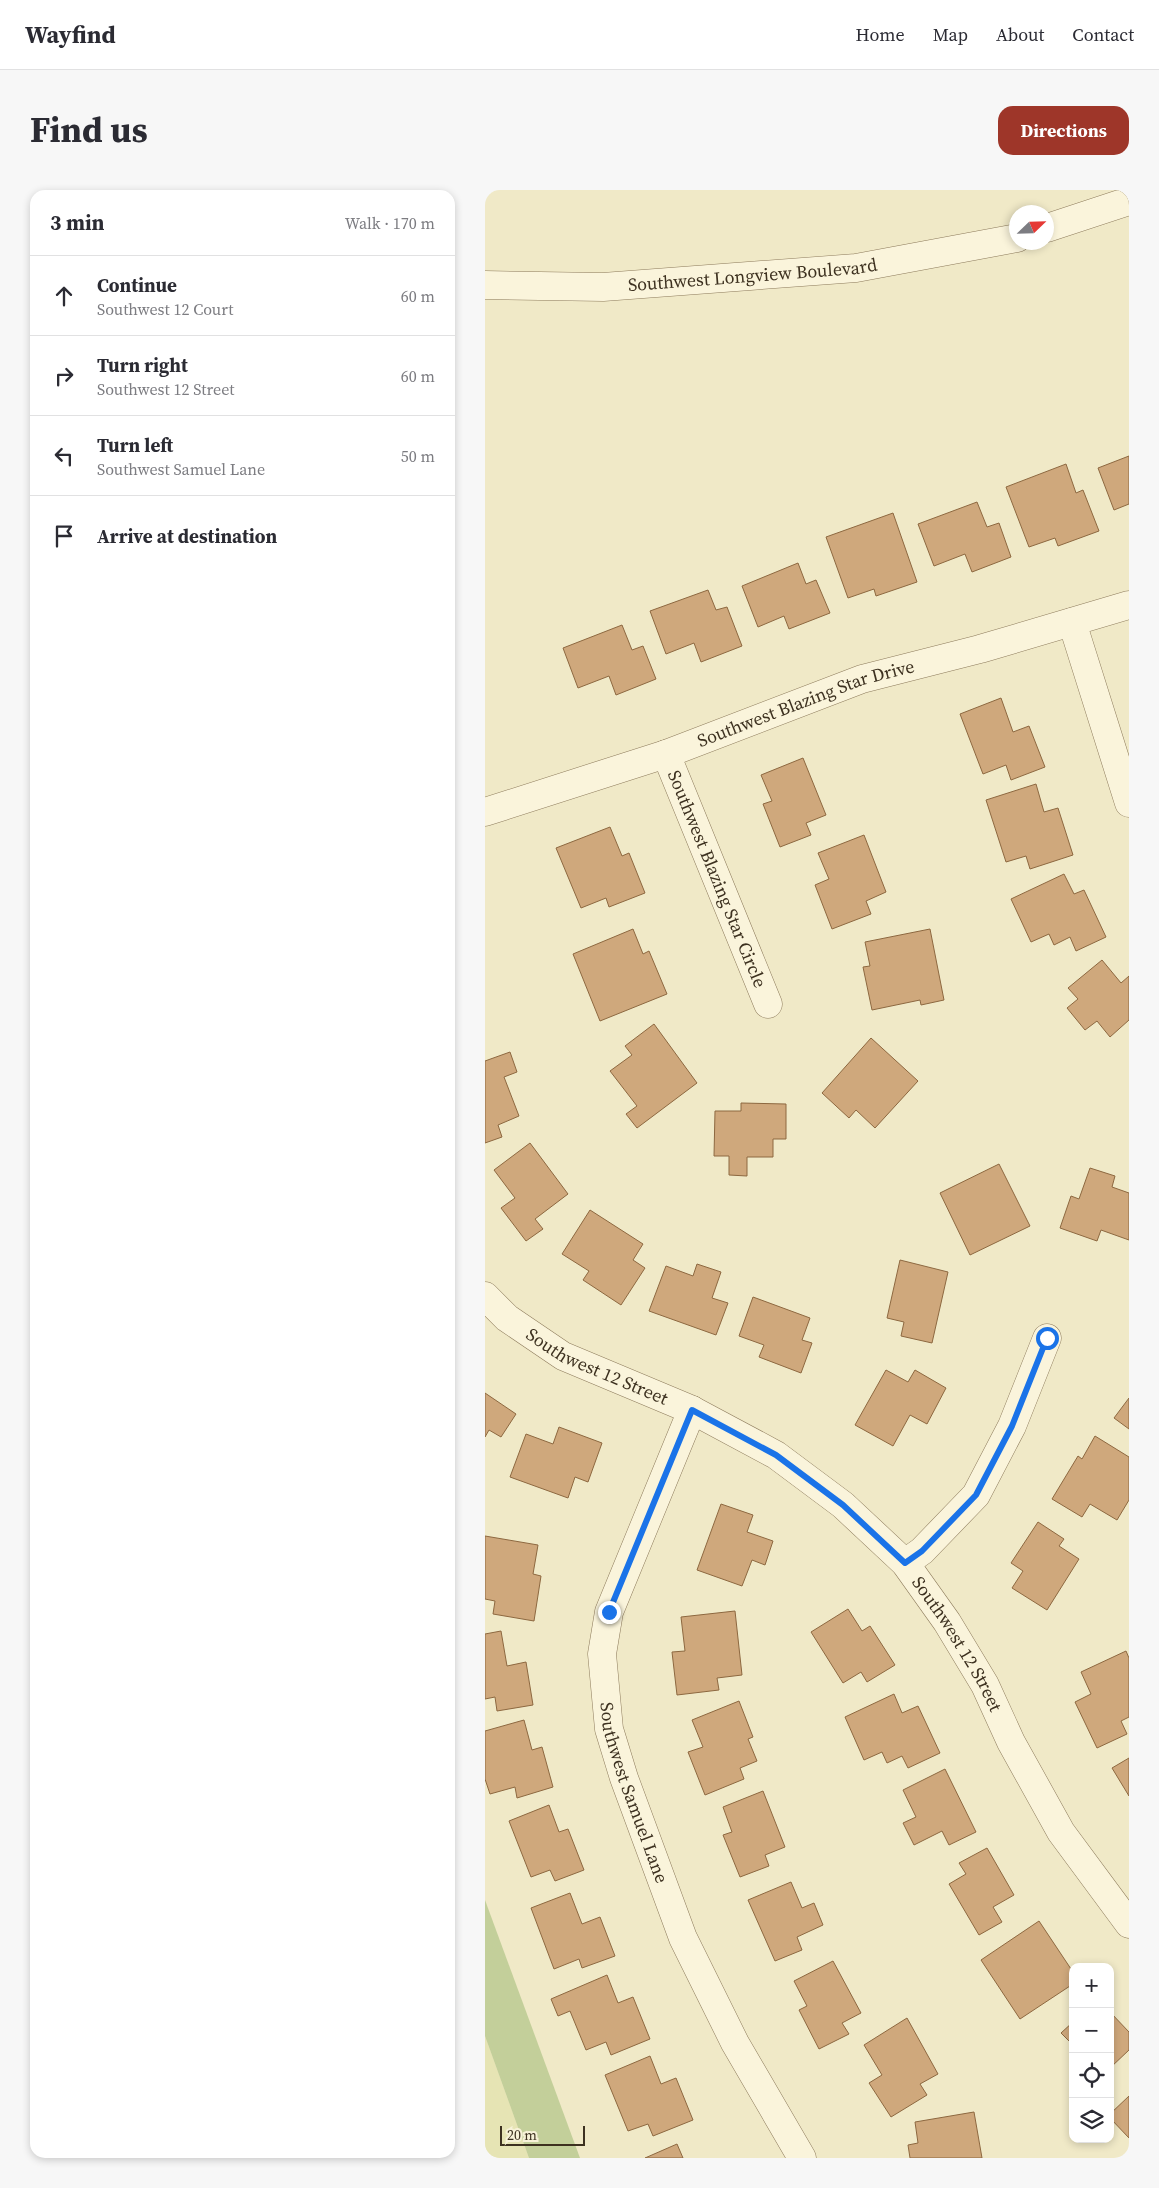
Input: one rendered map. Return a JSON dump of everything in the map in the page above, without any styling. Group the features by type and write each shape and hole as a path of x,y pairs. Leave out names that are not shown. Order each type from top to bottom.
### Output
{"street":[{"path":"1054,226 1129,201"},
{"name":"Southwest Longview Boulevard","path":"485,285 603,287 856,268 1009,239"},
{"name":"Southwest Blazing Star Drive","path":"485,812 666,754 862,679 980,649 1129,605"},
{"path":"1072,622 1129,803"},
{"name":"Southwest Blazing Star Circle","path":"666,754 768,1004"},
{"name":"Southwest 12 Street","path":"485,1296 507,1318 563,1356 692,1410 776,1455 843,1505 905,1563 947,1622 985,1685 1011,1742 1061,1832 1129,1924"},
{"path":"905,1563 922,1551 976,1495 1012,1426 1047,1338"},
{"name":"Southwest Samuel Lane","path":"692,1410 609,1612 602,1654 609,1729 624,1778 683,1938 735,2043 801,2158"}],"shaded area":[{"path":"485,2036 529,2158 485,2158"}],"green space":[{"path":"485,1900 580,2158 529,2158 485,2036"}],"building":[{"path":"1129,456 1129,504 1114,510 1098,468"},
{"path":"1066,464 1076,493 1083,490 1099,531 1058,546 1055,538 1029,547 1006,487"},
{"path":"977,502 987,527 999,523 1011,557 972,572 965,554 934,566 918,524"},
{"path":"893,513 917,582 876,596 874,589 848,598 826,537"},
{"path":"798,563 806,584 816,580 830,613 789,629 784,616 758,627 742,586"},
{"path":"708,590 716,610 727,607 742,646 701,662 694,643 666,654 650,611"},
{"path":"622,625 632,650 643,646 656,679 616,695 609,676 578,688 563,648"},
{"path":"1001,698 1013,732 1029,726 1045,767 1011,780 1006,765 983,774 960,714"},
{"path":"803,758 826,815 806,823 811,835 780,847 763,804 772,801 761,775"},
{"path":"1036,784 1044,812 1058,808 1073,855 1030,869 1026,856 1006,862 986,800"},
{"path":"610,827 622,856 629,853 645,893 609,907 606,898 581,908 556,848"},
{"path":"864,835 886,892 866,901 871,914 832,929 815,885 829,879 818,853"},
{"path":"1064,874 1074,894 1084,890 1106,937 1076,951 1070,937 1054,945 1049,934 1031,942 1011,899"},
{"path":"633,929 643,954 649,951 667,994 600,1021 573,954"},
{"path":"930,929 944,1000 921,1005 920,1000 872,1010 863,967 870,966 865,942"},
{"path":"1102,960 1121,983 1129,976 1129,1020 1110,1037 1097,1021 1085,1030 1067,1008 1078,999 1068,988"},
{"path":"654,1024 697,1083 637,1128 626,1114 637,1106 610,1071 632,1055 625,1046"},
{"path":"871,1038 918,1081 875,1128 856,1110 849,1118 822,1093"},
{"path":"510,1052 517,1072 504,1077 519,1116 498,1125 502,1137 485,1143 485,1061"},
{"path":"741,1103 786,1104 786,1139 773,1139 773,1157 747,1157 747,1176 729,1175 729,1156 714,1156 715,1111 741,1111"},
{"path":"530,1143 568,1194 535,1219 543,1229 526,1241 501,1208 515,1198 494,1170"},
{"path":"999,1164 1030,1226 970,1255 940,1193"},
{"path":"1090,1168 1115,1176 1112,1187 1129,1193 1129,1240 1101,1230 1097,1241 1060,1228 1071,1196 1079,1199"},
{"path":"590,1210 643,1244 633,1260 645,1268 621,1305 583,1280 589,1271 562,1254"},
{"path":"900,1260 948,1272 932,1343 901,1336 904,1322 887,1318"},
{"path":"697,1264 721,1272 712,1298 728,1303 716,1335 649,1311 666,1266 693,1276"},
{"path":"753,1297 810,1318 802,1340 812,1343 801,1373 759,1357 764,1345 739,1336"},
{"path":"886,1370 908,1382 915,1370 946,1388 927,1424 910,1415 893,1446 855,1425"},
{"path":"485,1393 516,1414 501,1437 489,1430 485,1437"},
{"path":"1129,1398 1129,1429 1114,1418"},
{"path":"559,1427 602,1443 588,1482 575,1477 568,1498 510,1477 526,1434 553,1444"},
{"path":"1095,1436 1129,1457 1129,1500 1117,1520 1090,1504 1082,1517 1052,1499 1078,1456 1082,1459"},
{"path":"721,1504 753,1515 747,1532 773,1541 765,1565 752,1560 742,1586 697,1570"},
{"path":"1038,1522 1064,1539 1059,1546 1079,1559 1047,1610 1012,1588 1023,1571 1011,1563"},
{"path":"485,1536 538,1545 533,1574 541,1576 534,1621 493,1614 495,1601 485,1599"},
{"path":"848,1609 862,1631 870,1626 895,1665 867,1682 861,1672 843,1683 811,1632"},
{"path":"735,1611 742,1675 717,1678 719,1690 677,1695 672,1652 685,1651 681,1617"},
{"path":"501,1631 507,1666 526,1662 533,1705 497,1711 495,1697 485,1699 485,1634"},
{"path":"1126,1651 1129,1658 1129,1717 1121,1721 1127,1734 1097,1748 1075,1702 1091,1694 1081,1672"},
{"path":"894,1694 902,1713 918,1706 940,1753 908,1768 902,1756 887,1763 882,1752 864,1760 845,1717"},
{"path":"739,1701 753,1737 748,1739 757,1761 740,1768 744,1779 705,1795 688,1752 703,1747 692,1720"},
{"path":"524,1720 532,1750 542,1747 553,1787 517,1798 515,1787 490,1794 485,1779 485,1731"},
{"path":"1129,1758 1129,1796 1112,1768"},
{"path":"945,1769 976,1832 949,1845 942,1831 914,1845 903,1823 916,1817 903,1790"},
{"path":"763,1791 785,1847 765,1855 769,1866 740,1877 723,1835 732,1832 723,1807"},
{"path":"549,1805 559,1832 568,1829 584,1870 555,1881 550,1870 531,1877 509,1821"},
{"path":"987,1848 1014,1895 993,1907 1002,1922 979,1935 949,1884 966,1874 959,1863"},
{"path":"791,1882 802,1908 814,1903 823,1925 797,1937 802,1950 775,1961 748,1900"},
{"path":"570,1893 582,1924 600,1917 615,1956 582,1968 579,1959 554,1969 531,1908"},
{"path":"1039,1921 1069,1966 1069,1987 1020,2019 981,1960"},
{"path":"833,1961 861,2013 842,2023 849,2034 819,2049 799,2010 807,2006 794,1981"},
{"path":"607,1975 618,2003 633,1997 650,2039 611,2055 606,2042 586,2050 570,2011 558,2016 551,1999"},
{"path":"1114,2016 1129,2032 1129,2050 1114,2064"},
{"path":"907,2018 938,2074 920,2084 927,2095 891,2117 869,2083 882,2075 864,2045"},
{"path":"1069,2026 1069,2041 1061,2033"},
{"path":"650,2056 661,2084 676,2078 693,2120 653,2136 648,2124 628,2131 605,2075"},
{"path":"1129,2096 1129,2138 1114,2122 1114,2110"},
{"path":"974,2112 982,2158 910,2158 908,2145 918,2143 915,2122"},
{"path":"677,2144 683,2158 645,2158"}],"route":[{"path":"609,1612 692,1410 776,1455 843,1505 905,1563 922,1551 976,1495 1012,1426 1047,1338"}]}
